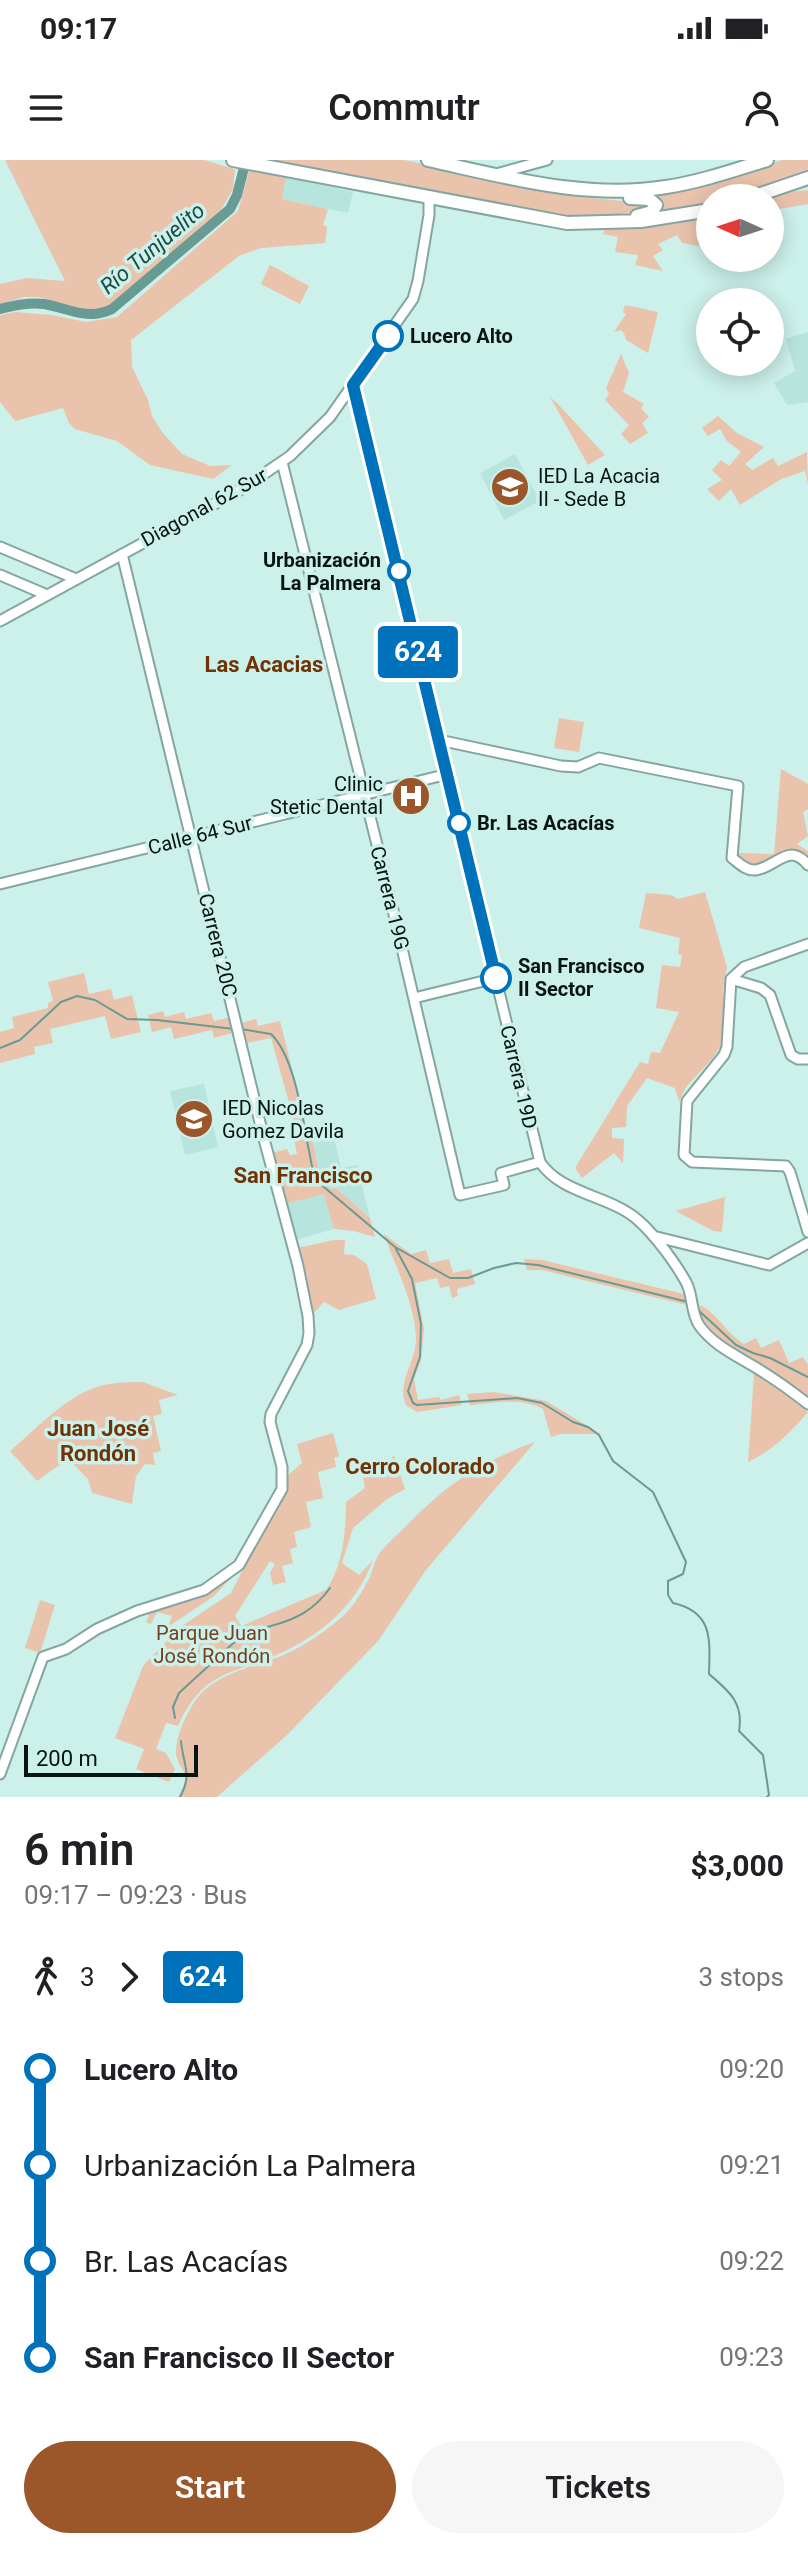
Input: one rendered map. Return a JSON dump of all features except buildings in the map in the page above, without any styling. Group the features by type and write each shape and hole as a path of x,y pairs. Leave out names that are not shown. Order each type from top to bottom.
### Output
{"highway":[{"path":"234,160 557,222 599,224 656,220 696,213"},
{"path":"428,160 600,196 649,199 656,205 650,213 599,224"},
{"path":"571,189 620,191 667,187 767,160"},
{"path":"784,186 808,178"}],"street":[{"path":"494,174 549,160"},
{"path":"540,184 536,177 537,169 549,160"},
{"name":"Diagonal 62 Sur","path":"0,621 242,489 282,462 323,426 413,299 429,197"},
{"path":"427,224 436,209 446,201"},
{"name":"Carrera 19D","path":"353,385 540,1162"},
{"name":"Carrera 19G","path":"282,462 460,1195 504,1185 501,1173 540,1162"},
{"path":"0,547 76,579"},
{"name":"Carrera 20C","path":"0,1774 43,1657 66,1649 123,1617 204,1590 243,1561 282,1489 283,1478 270,1422 273,1406 305,1351 309,1337 298,1266 264,1139 122,554"},
{"path":"0,575 47,595"},
{"path":"439,740 561,766 578,767 599,758 738,786 732,858 746,868 759,869 790,855 801,858 808,865"},
{"name":"Calle 64 Sur","path":"0,884 448,774"},
{"path":"808,944 744,967 731,979 727,1047 687,1101 683,1153 692,1162 788,1168 808,1232"},
{"path":"414,998 496,978"},
{"path":"731,979 767,992 773,1001 791,1055 796,1059 808,1059"},
{"path":"540,1162 568,1185 623,1208 639,1220 686,1282 701,1327 717,1342 808,1404"},
{"path":"653,1236 772,1265 808,1243"}],"shaded area":[{"path":"286,177 353,192 348,213 282,199"},
{"path":"808,332 808,402 787,405 774,383 795,371 786,339"},
{"name":"IED La Acacia II - Sede B","path":"515,454 540,501 504,520 480,473"},
{"name":"IED Nicolas Gomez Davila","path":"204,1084 218,1147 185,1155 170,1091"},
{"path":"334,1138 341,1168 357,1165 370,1218 336,1188 330,1189 320,1174 313,1143"},
{"path":"325,1193 334,1229 295,1240 285,1204"}],"green space":[{"path":"5,160 204,160 235,169 233,189 221,210 133,288 102,311 79,310 39,297 24,297 0,304 0,284 27,278 65,281"},
{"path":"260,160 404,160 582,197 651,204 646,211 568,217"},
{"path":"782,160 808,160 808,174 776,184 702,184"},
{"path":"249,171 286,177 282,199 328,209 323,225 327,227 325,243 261,248 239,256 131,340 132,367 162,432 182,454 210,466 232,465 213,479 150,465 117,441 75,429 63,408 15,421 0,402 0,315 15,312 52,315 86,322 117,317 238,211"},
{"path":"696,186 696,208 659,215 662,204 656,193"},
{"path":"808,190 808,204 784,208 785,192"},
{"path":"696,220 696,246 682,243 677,235 658,244 663,250 653,256 663,271 635,265 638,255 615,252 618,237 603,234 604,230"},
{"path":"270,265 309,286 300,304 261,284"},
{"path":"625,305 658,312 648,353 626,340 621,330 614,332 626,314 623,312"},
{"path":"621,354 629,373 623,392 644,404 641,408 649,417 642,423 648,433 630,444 621,434 629,425 605,400 609,394 606,388"},
{"path":"550,397 557,403 605,455 588,465"},
{"path":"718,416 737,433 764,447 745,464 752,470 773,458 778,466 807,452 808,484 805,471 781,479 740,505 731,489 719,501 707,489 722,480 712,470 721,460 729,466 741,452 726,440 720,429 708,436 702,428"},
{"path":"559,718 584,722 579,752 554,748"},
{"path":"781,769 808,784 808,809 803,812 808,836 797,844 808,851 808,859 787,853 752,867 738,859 738,853 774,854"},
{"path":"705,892 727,967 723,990 723,1042 713,1058 686,1087 679,1102 675,1088 647,1078 627,1106 626,1127 612,1128 612,1138 624,1139 623,1163 614,1153 582,1178 575,1168 640,1062 648,1064 651,1052 660,1053 679,1012 656,1008 662,965 680,967 682,955 678,954 680,938 639,928 646,893 671,895 678,899"},
{"path":"84,973 89,994 111,989 114,1000 132,995 141,1032 111,1039 105,1016 50,1029 53,1043 34,1047 35,1054 0,1063 0,1032 14,1028 12,1017 48,1008 48,1003 53,1001 48,982"},
{"path":"163,1011 165,1017 184,1012 186,1019 211,1013 214,1021 232,1017 236,1032 214,1038 212,1030 174,1039 171,1027 152,1032 148,1015"},
{"path":"256,1019 258,1026 280,1021 305,1121 295,1124 271,1038 246,1043 241,1023"},
{"path":"311,1134 320,1175 330,1189 336,1188 370,1218 375,1237 334,1229 324,1194 285,1204 272,1153 287,1149 290,1155 297,1154 294,1139"},
{"path":"725,1197 722,1232 713,1231 676,1211"},
{"path":"384,1234 411,1254 426,1250 430,1263 449,1259 453,1273 471,1269 475,1284 457,1289 458,1296 452,1298 449,1286 440,1288 437,1278 415,1283 424,1329 421,1360 414,1379 418,1400 439,1397 441,1400 459,1395 462,1405 417,1412 406,1405 403,1388 415,1346 415,1323"},
{"path":"345,1240 344,1254 354,1255 367,1264 376,1299 339,1310 324,1302 313,1314 297,1248"},
{"path":"524,1259 542,1260 688,1295 691,1306 542,1270 527,1270"},
{"path":"700,1305 744,1344 756,1338 761,1348 779,1340 789,1363 803,1357 808,1365 808,1400 718,1337 698,1311"},
{"path":"754,1373 808,1412 781,1440 748,1462"},
{"path":"143,1382 178,1395 159,1400 162,1414 153,1416 161,1451 153,1453 155,1465 145,1464 136,1476 132,1504 92,1493 88,1479 68,1459 37,1481 10,1451 78,1395 104,1385"},
{"path":"494,1392 546,1401 601,1434 551,1437 543,1409 526,1403 470,1405 467,1394"},
{"name":"Parque Juan José Rondón","path":"333,1433 339,1456 334,1458 336,1467 318,1472 323,1498 306,1502 311,1527 294,1532 297,1547 290,1549 293,1563 282,1566 286,1582 273,1585 270,1573 275,1564 270,1561 235,1616 241,1626 326,1590 340,1559 346,1502 365,1488 362,1471 388,1464 394,1455 405,1489 387,1499 353,1528 342,1563 359,1575 373,1560 358,1590 338,1614 313,1635 285,1651 210,1683 188,1707 178,1726 166,1723 156,1749 166,1753 175,1769 169,1782 136,1769 144,1749 115,1738 143,1666 179,1628 231,1593 269,1518 284,1498 288,1475 302,1463 297,1444"},
{"path":"535,1442 426,1570 378,1641 287,1735 217,1797 178,1797 185,1775 177,1759 178,1739 188,1712 203,1691 224,1677 292,1651 330,1627 358,1598 381,1551 435,1499 464,1476"},
{"path":"233,1576 214,1596 168,1627 172,1616 157,1612 151,1624 146,1622 149,1615 143,1612 195,1600"},
{"path":"40,1600 55,1605 40,1653 25,1648"}],"waterway":[{"name":"Río Tunjuelito","path":"0,309 33,303 86,314 112,309 230,209 246,160"},
{"path":"0,1048 20,1040 61,1002 77,996 95,1000 127,1019 234,1029"},
{"path":"241,1029 271,1034 286,1056 318,1182 395,1247 450,1278 468,1278 516,1263 538,1265 688,1302"},
{"path":"396,1249 412,1279 421,1324 420,1357 408,1391 413,1403 517,1398 542,1403 599,1435 613,1461 653,1492 686,1562 683,1574 668,1581 668,1595 673,1603 686,1607 702,1620 709,1639 709,1674 733,1698 739,1713 739,1731 763,1755 767,1797"},
{"path":"696,1308 736,1345 808,1377"},
{"path":"175,1718 173,1707 179,1693 240,1637 297,1617 318,1602 330,1588"},
{"path":"180,1797 187,1776 181,1741"}],"bus line":[{"name":"624","path":"388,336 353,385 496,978"}],"place":[{"name":"Lucero Alto","path":"388,336"},
{"name":"IED La Acacia II - Sede B","path":"510,487"},
{"name":"Urbanización La Palmera","path":"399,571"},
{"name":"Clinic Stetic Dental","path":"411,796"},
{"name":"Br. Las Acacías","path":"459,823"},
{"name":"San Francisco II Sector","path":"496,978"},
{"name":"IED Nicolas Gomez Davila","path":"194,1119"}],"district":[{"name":"Las Acacias","path":"264,664"},
{"name":"San Francisco","path":"303,1175"},
{"name":"Juan José Rondón","path":"98,1440"},
{"name":"Cerro Colorado","path":"420,1466"}]}
